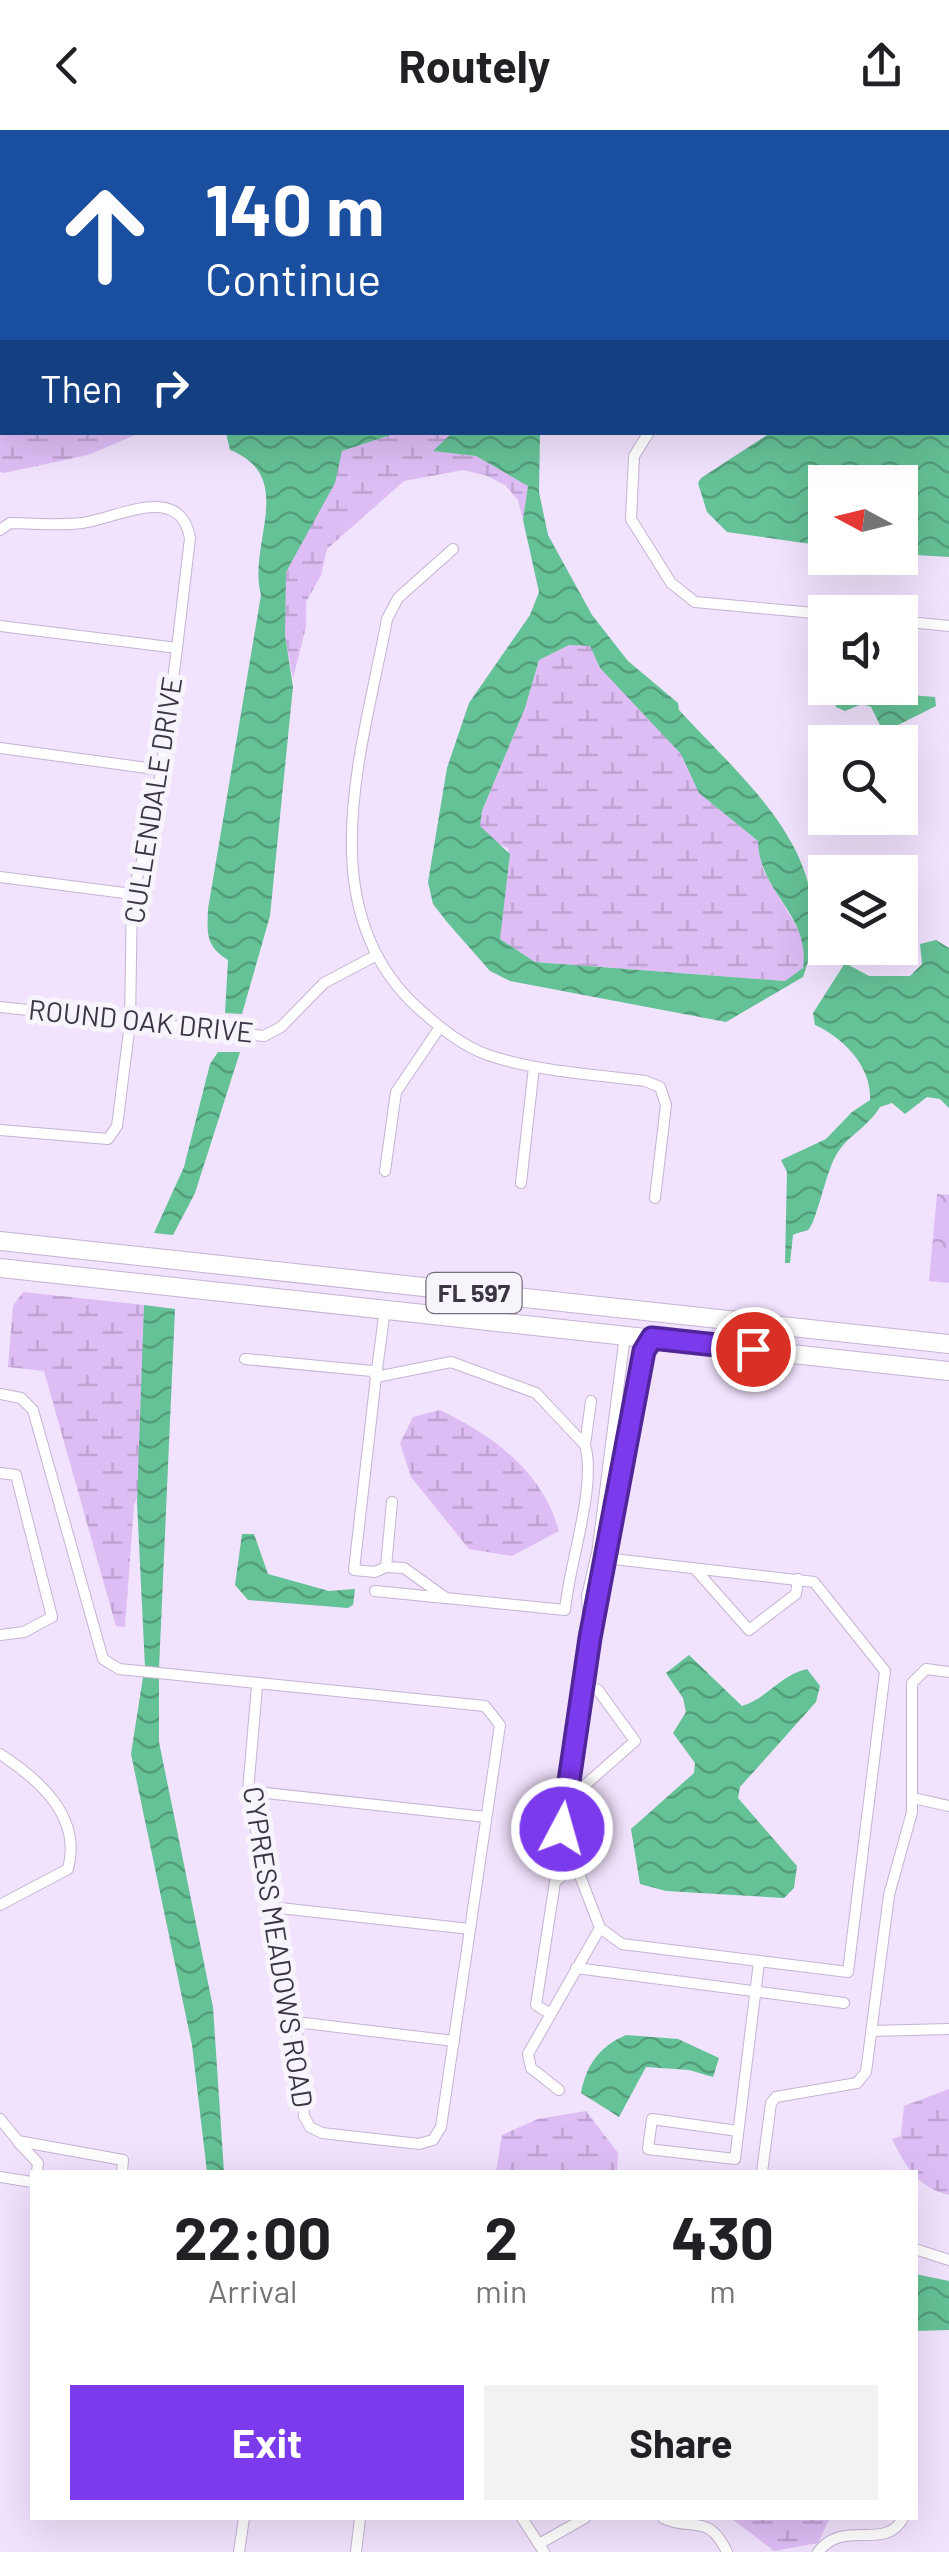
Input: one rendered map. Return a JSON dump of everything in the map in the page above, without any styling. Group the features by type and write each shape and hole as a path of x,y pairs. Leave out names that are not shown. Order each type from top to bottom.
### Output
{"main road":[{"name":"FL 597","path":"0,1241 949,1344"},
{"path":"0,1257 20,1254 176,1272 215,1264"},
{"name":"FL 597","path":"0,1268 949,1371"},
{"path":"625,1335 666,1326 855,1343 887,1337"}],"street":[{"path":"647,435 634,456 631,518 671,583 695,602 808,612"},
{"name":"CULLENDALE DRIVE","path":"0,530 10,523 82,523 155,505 175,510 188,523 190,538 155,818 132,894 130,1023 117,1126 108,1139 0,1130"},
{"path":"453,550 398,598 387,619 350,839 358,908 376,956 403,994 440,1027 484,1054 534,1068 645,1080 660,1087 666,1105 656,1198"},
{"path":"918,623 949,626"},
{"name":"CULLENDALE DRIVE","path":"0,626 177,648"},
{"path":"0,748 162,770"},
{"path":"0,877 132,894"},
{"name":"ROUND OAK DRIVE","path":"0,1007 264,1036 280,1027 324,982 376,956"},
{"path":"385,1171 396,1092 440,1027"},
{"path":"521,1183 534,1068"},
{"path":"384,1309 354,1570 404,1568 446,1598"},
{"path":"601,1557 814,1582 885,1672 848,1972 622,1944 600,1928 573,1866 562,1829 566,1786 601,1557 601,1500 625,1335"},
{"path":"590,1638 587,1596 616,1499 639,1366 652,1338"},
{"path":"244,1359 372,1371 376,1377"},
{"path":"376,1377 450,1362 536,1393 585,1445"},
{"name":"CYPRESS MEADOWS ROAD","path":"0,1394 21,1398 34,1410 104,1658 119,1669 257,1686 485,1706 500,1725 442,2126 432,2140 419,2144 342,2135 310,2127 304,2116 296,2022 248,1791 257,1686"},
{"path":"375,1591 565,1610 569,1564 585,1498 589,1458 585,1445 591,1402"},
{"path":"612,1423 628,1425"},
{"path":"0,1473 16,1475 52,1617 24,1632 0,1634"},
{"path":"585,1498 616,1499"},
{"path":"386,1567 392,1502"},
{"path":"696,1570 750,1630 796,1594 798,1579"},
{"path":"762,2170 771,2103 782,2093 856,2084 866,2072 889,1896 912,1798 912,1682 926,1669 949,1672"},
{"path":"566,1786 584,1786 635,1741 598,1690 582,1684"},
{"path":"0,1754 61,1805 72,1855 68,1869 0,1905"},
{"path":"248,1791 486,1817"},
{"path":"912,1798 949,1806"},
{"path":"549,2013 536,2004 554,1882 573,1866"},
{"path":"271,1907 470,1929"},
{"path":"559,2090 531,2068 528,2054 600,1928"},
{"path":"738,2131 652,2119 648,2149 735,2159 759,1962"},
{"path":"576,1968 844,2002"},
{"path":"296,2022 454,2040"},
{"path":"872,2031 949,2029"},
{"path":"0,2119 38,2163 37,2170"},
{"path":"18,2141 124,2160 122,2170"},
{"path":"0,2167 5,2178 30,2182"},
{"path":"918,2250 949,2260"},
{"path":"240,2552 244,2520"},
{"path":"356,2552 360,2520"},
{"path":"523,2520 542,2548 582,2520"},
{"path":"673,2520 707,2526 719,2534 727,2552"},
{"path":"818,2552 837,2539 884,2543 895,2536 902,2520"}],"green space":[{"path":"0,435 135,435 88,455 0,472"},
{"path":"391,435 450,435 434,451 476,456 529,486 523,520 518,500 505,485 485,475 463,470 404,481 327,549 321,575 306,602 306,627 293,678 284,624 284,582 342,451"},
{"path":"569,645 590,646 600,668 682,754 699,793 758,841 763,870 807,945 803,968 785,981 535,962 500,939 508,848 491,841 479,826 482,811 525,708 539,660"},
{"path":"937,1194 949,1195 949,1283 929,1281"},
{"path":"23,1292 144,1305 140,1490 134,1505 125,1627 116,1626 44,1371 8,1367 13,1306"},
{"path":"440,1410 514,1458 541,1491 559,1531 512,1556 469,1549 411,1477 400,1443 413,1417"},
{"path":"949,2089 949,2195 918,2177 918,2170 911,2170 892,2139 901,2136 904,2106"},
{"path":"586,2111 618,2153 617,2170 496,2170 502,2135 538,2119"},
{"path":"734,2520 829,2520 818,2543 774,2551"}],"water":[{"path":"226,435 391,435 342,451 335,483 286,572 285,635 293,687 270,916 242,1014 225,1013 228,960 209,939 208,909 261,595 258,575 266,494 262,477 250,462 230,450"},
{"path":"450,435 540,435 539,492 548,535 592,615 628,661 678,703 679,710 761,798 801,862 808,887 808,956 803,977 726,1022 510,981 490,971 433,904 428,882 447,768 469,703 530,615 539,592 523,520 528,486 476,456 433,451","holes":["569,645 590,646 600,668 681,754 699,793 758,841 767,875 799,933 803,968 785,981 535,962 500,939 510,854 480,826 482,811 525,708 539,660"]},
{"path":"767,435 949,435 949,557 918,555 918,465 808,465 808,544 727,532 707,512 698,483"},
{"path":"918,696 935,697 936,706 898,725 880,725 871,707 865,705 918,705"},
{"path":"835,705 860,705 845,711"},
{"path":"936,940 949,948 949,1108 940,1099 927,1097 905,1114 892,1103 880,1107 838,1152 811,1226 793,1235 790,1263 785,1263 787,1172 781,1160 826,1139 870,1100 861,1064 845,1045 815,1025 813,1013 844,965 869,976 910,976 922,964 920,944"},
{"path":"218,1052 240,1052 195,1193 173,1235 154,1233 184,1167 210,1064"},
{"path":"144,1305 175,1309 159,1669 145,1667 137,1502"},
{"path":"242,1534 254,1534 268,1574 329,1591 355,1589 353,1605 348,1608 248,1600 235,1585"},
{"path":"689,1655 742,1706 807,1669 820,1686 816,1702 740,1787 738,1798 797,1866 794,1888 784,1898 666,1891 640,1884 631,1829 694,1773 695,1763 673,1733 686,1712 683,1698 666,1673"},
{"path":"143,1677 159,1679 159,1742 213,2007 224,2170 207,2170 192,2045 131,1754"},
{"path":"626,2035 678,2039 719,2058 713,2077 689,2070 646,2067 619,2117 581,2093 596,2058"},
{"path":"918,2275 949,2281 949,2330 918,2331"}],"route":[{"path":"562,1829 590,1638 644,1351 652,1338 753,1349"}]}
